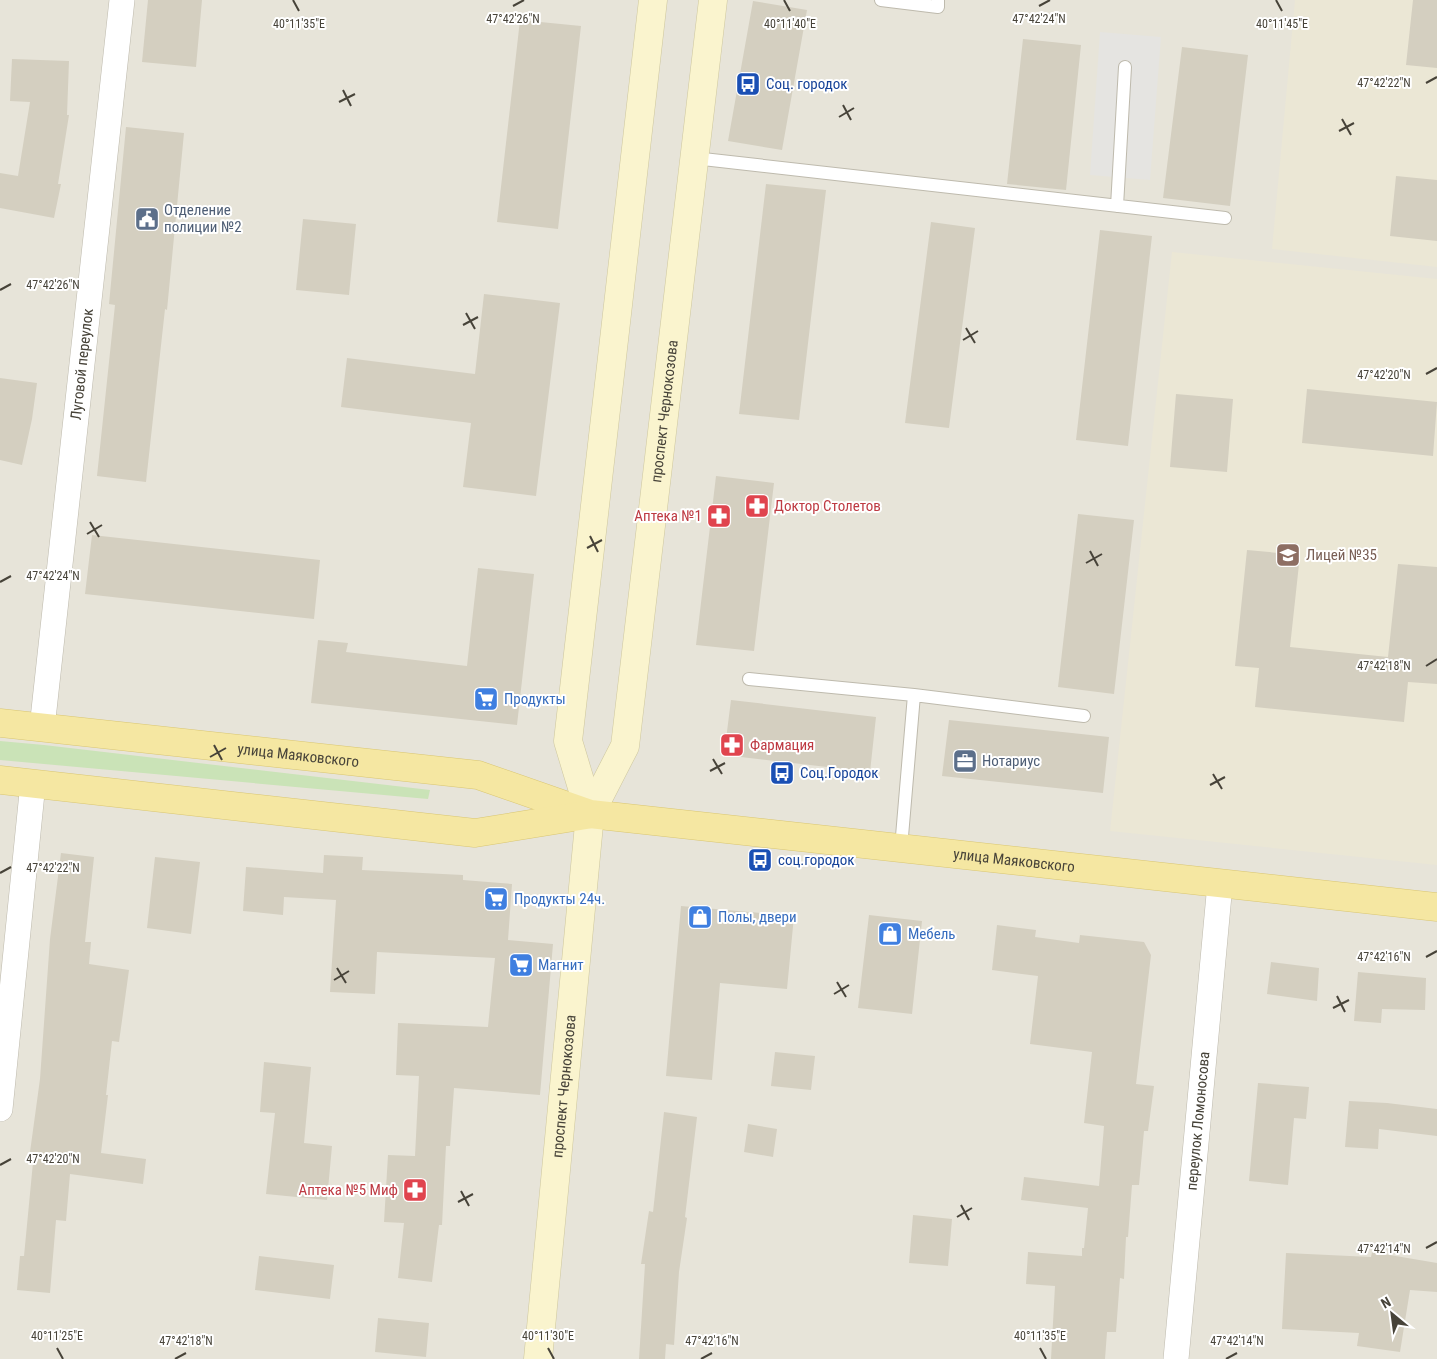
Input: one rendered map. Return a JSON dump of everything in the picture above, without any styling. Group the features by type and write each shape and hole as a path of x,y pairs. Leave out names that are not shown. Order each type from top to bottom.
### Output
{"main road":[{"name":"улица Маяковского","path":"0,723 478,775 590,814 1437,907"},
{"name":"улица Маяковского","path":"0,780 475,833 590,814"}],"street":[{"name":"Луговой переулок","path":"42,728 122,0"},
{"name":"проспект Чернокозова","path":"538,1359 590,814 568,741 653,0"},
{"name":"проспект Чернокозова","path":"590,814 626,746 713,0"},
{"path":"0,1108 33,783"},
{"name":"переулок Ломоносова","path":"1176,1359 1220,884"}],"lane":[{"path":"881,0 938,7 938,0"},
{"path":"1117,206 1126,67"},
{"path":"694,158 1225,218"},
{"path":"749,679 1084,716"},
{"path":"901,848 914,696"}],"shaded area":[{"path":"0,0 1437,0 1437,1359 0,1359"},
{"path":"1295,0 1437,0 1437,267 1272,249"},
{"path":"1100,32 1161,37 1150,180 1090,175"},
{"name":"Лицей №35","path":"1172,252 1437,279 1437,865 1110,831"}],"green space":[{"path":"0,741 430,790 428,799 0,760"}],"building":[{"path":"148,0 202,0 196,67 142,62"},
{"path":"1413,0 1437,0 1437,68 1406,65"},
{"path":"753,1 807,10 782,150 728,141"},
{"path":"520,20 581,26 558,229 497,222"},
{"path":"1023,39 1081,45 1066,190 1007,184"},
{"path":"1182,47 1248,55 1230,206 1163,198"},
{"path":"12,59 69,61 67,115 69,115 58,184 61,184 54,218 0,208 0,173 18,176 30,102 10,101"},
{"path":"126,127 184,133 167,310 165,309 146,482 97,476 115,305 109,304"},
{"path":"1396,176 1437,180 1437,241 1390,236"},
{"path":"766,184 826,190 799,420 739,414"},
{"path":"303,219 356,224 349,295 296,290"},
{"path":"931,222 975,228 949,428 905,423"},
{"path":"1100,230 1152,236 1128,446 1076,440"},
{"path":"484,294 560,303 536,496 463,487 471,423 341,407 347,358 475,374"},
{"path":"0,378 37,383 32,419 22,465 0,460"},
{"path":"1307,389 1437,402 1433,456 1302,443"},
{"path":"1176,394 1233,399 1227,472 1170,467"},
{"path":"716,476 774,483 754,651 696,645"},
{"path":"1078,514 1134,520 1114,694 1058,687"},
{"path":"92,535 320,560 314,619 85,594"},
{"path":"1247,550 1300,555 1290,647 1388,657 1398,564 1437,567 1437,684 1408,682 1404,722 1255,707 1259,668 1235,666"},
{"path":"478,568 534,574 517,725 311,703 318,640 348,643 346,652 467,666"},
{"path":"731,700 876,717 870,772 724,755"},
{"path":"949,720 1109,737 1103,793 942,776"},
{"path":"61,853 94,857 85,942 91,942 89,964 129,970 119,1042 112,1041 101,1153 146,1159 143,1184 70,1174 66,1221 56,1220 50,1293 17,1290 20,1256 24,1256 34,1152 30,1152 40,1079 50,939"},
{"path":"324,855 363,857 362,870 463,875 463,880 512,884 508,940 553,944 540,1095 454,1088 450,1146 446,1146 442,1225 439,1225 432,1282 398,1278 404,1223 384,1222 388,1155 415,1156 419,1076 396,1075 398,1023 488,1027 495,958 377,952 375,994 330,992 336,900 284,897 283,915 243,911 246,867 323,873"},
{"path":"155,857 200,862 191,934 147,928"},
{"path":"681,906 794,916 787,989 720,983 712,1080 666,1076"},
{"path":"869,915 922,921 912,1014 858,1008"},
{"path":"997,925 1036,930 1035,937 1079,943 1080,935 1144,942 1151,955 1136,1084 1154,1086 1148,1131 1144,1131 1139,1185 1132,1185 1128,1237 1126,1237 1124,1279 1120,1278 1116,1332 1107,1332 1105,1359 1051,1359 1055,1286 1026,1284 1028,1252 1082,1256 1088,1208 1021,1200 1024,1177 1099,1186 1104,1126 1084,1123 1092,1052 1030,1044 1038,976 992,970"},
{"path":"1271,962 1319,968 1317,1001 1267,994"},
{"path":"1358,972 1426,978 1425,1010 1382,1009 1381,1023 1354,1021"},
{"path":"775,1052 815,1056 811,1090 771,1086"},
{"path":"264,1062 311,1067 304,1143 332,1146 327,1200 266,1194 275,1113 260,1112"},
{"path":"1258,1083 1309,1087 1306,1119 1294,1118 1288,1185 1249,1181"},
{"path":"1349,1101 1437,1109 1437,1136 1379,1129 1378,1149 1345,1147"},
{"path":"664,1112 697,1117 685,1217 687,1218 679,1272 674,1345 666,1344 665,1359 639,1359 645,1264 641,1264 649,1211 653,1212"},
{"path":"748,1124 777,1129 773,1157 744,1152"},
{"path":"913,1215 952,1219 948,1266 909,1263"},
{"path":"1372,1252 1437,1263 1437,1292 1410,1290 1400,1352 1357,1346 1359,1333 1282,1329 1286,1253 1371,1257"},
{"path":"259,1256 334,1265 330,1299 255,1290"},
{"path":"378,1318 429,1323 426,1357 375,1352"}],"place":[{"name":"Соц. городок","path":"748,84"},
{"name":"Отделение полиции №2","path":"147,219"},
{"name":"Доктор Столетов","path":"757,506"},
{"name":"Аптека №1","path":"719,516"},
{"name":"Лицей №35","path":"1288,555"},
{"name":"Продукты","path":"486,699"},
{"name":"Фармация","path":"732,745"},
{"name":"Нотариус","path":"965,761"},
{"name":"Соц.Городок","path":"782,773"},
{"name":"соц.городок","path":"760,860"},
{"name":"Продукты 24ч.","path":"496,899"},
{"name":"Полы, двери","path":"700,917"},
{"name":"Мебель","path":"890,934"},
{"name":"Магнит","path":"521,965"},
{"name":"Аптека №5 Миф","path":"415,1190"}]}
